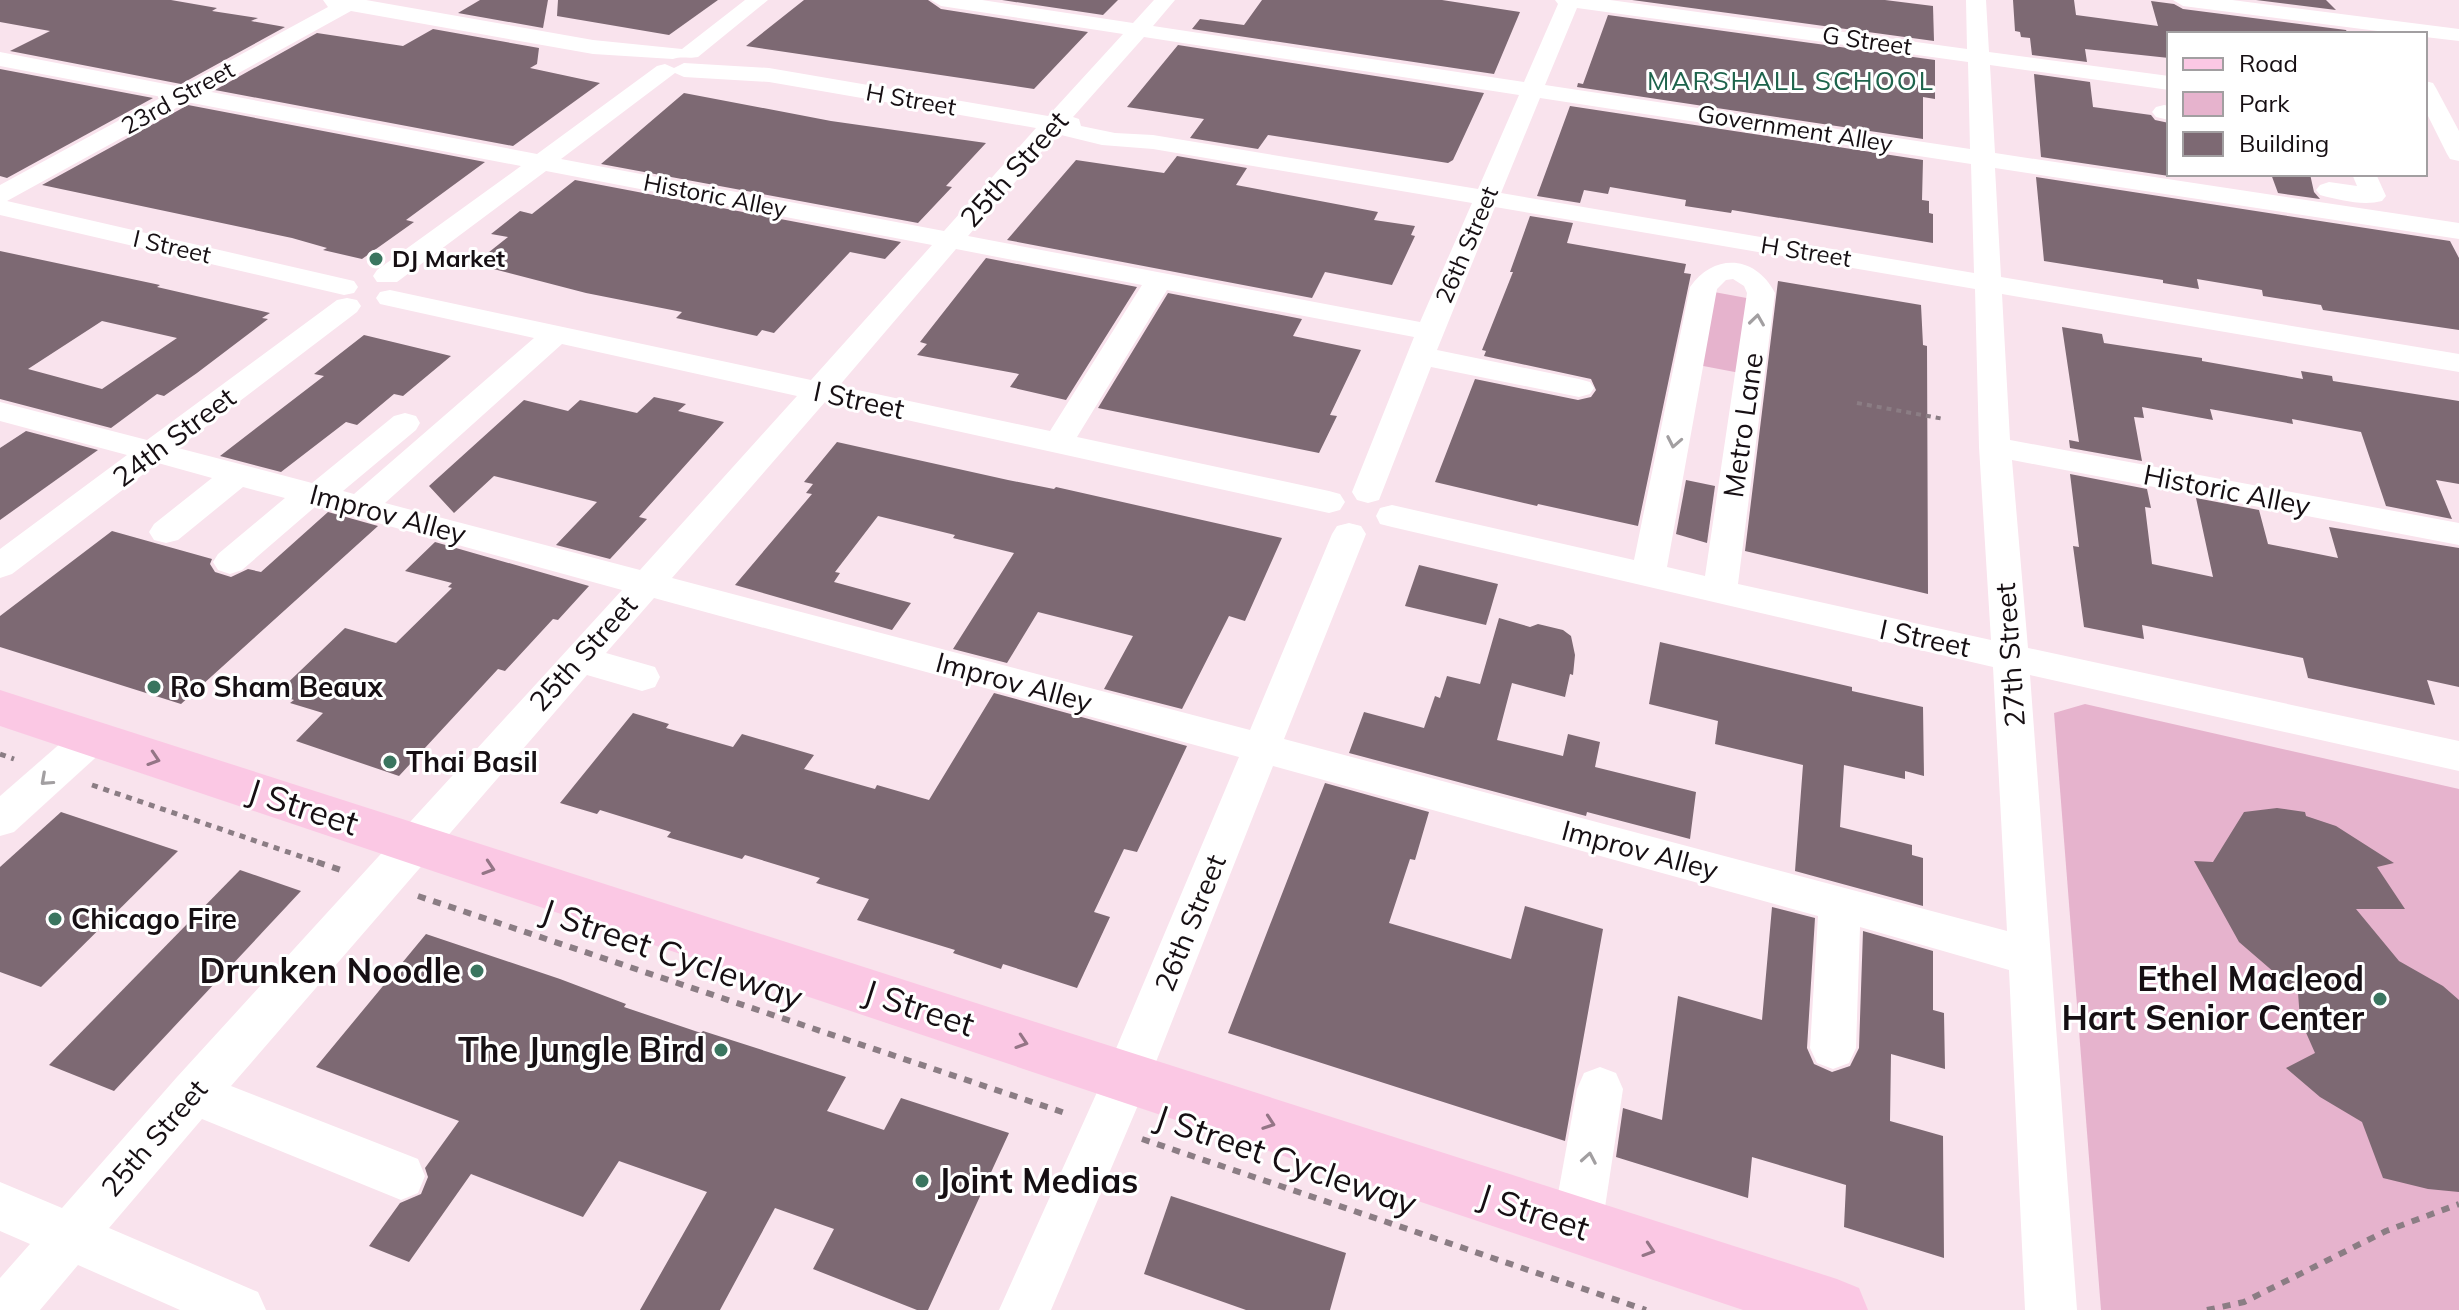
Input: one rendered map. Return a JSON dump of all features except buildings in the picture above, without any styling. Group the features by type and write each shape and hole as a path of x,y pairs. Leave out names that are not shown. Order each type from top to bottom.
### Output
{"main road":[{"name":"J Street","path":"0,708 1837,1310"}],"street":[{"name":"H Street","path":"319,0 351,2 593,47 607,55 678,61 769,75 1053,124 1079,134 1128,143 1153,142 1487,199 1741,256 1936,273 2459,363"},
{"path":"346,297 368,306 540,164 758,0"},
{"name":"Government Alley","path":"941,0 1984,158 2324,200 2459,231"},
{"name":"25th Street","path":"6,1310 193,1093 1165,0"},
{"name":"G Street","path":"1568,0 2167,83"},
{"name":"26th Street","path":"1380,504 1426,344 1568,0"},
{"name":"27th Street","path":"1976,0 1995,447 2051,1310"},
{"path":"2183,0 2421,32"},
{"path":"2379,0 2395,30"},
{"name":"23rd Street","path":"0,195 351,2"},
{"path":"2427,32 2459,35"},
{"name":"Historic Alley","path":"0,59 1159,280 1426,344 1579,388"},
{"path":"2427,92 2459,154"},
{"path":"2228,176 2324,200 2373,196 2365,176"},
{"name":"I Street","path":"0,207 346,297"},
{"path":"1648,576 1704,287 1741,256"},
{"name":"Metro Lane","path":"1720,591 1761,293 1741,256"},
{"path":"1057,444 1159,280"},
{"name":"I Street","path":"388,287 557,333 1057,444 1339,518"},
{"name":"24th Street","path":"0,566 154,451 346,297"},
{"path":"360,507 557,333"},
{"name":"Improv Alley","path":"0,411 1262,749 1637,857 1729,881 1840,903 2028,956"},
{"path":"230,562 405,423"},
{"name":"Historic Alley","path":"1995,447 2459,534"},
{"path":"166,532 238,474"},
{"path":"1350,492 1380,504 1389,522 1377,532 1339,518 1350,492"},
{"name":"I Street","path":"1380,504 1648,576 2459,756"},
{"name":"26th Street","path":"1025,1310 1127,1077 1262,749 1339,518"},
{"path":"578,659 642,677"},
{"path":"0,820 91,739"},
{"path":"1833,1048 1840,903"},
{"path":"1577,1227 1600,1089"},
{"path":"193,1093 401,1176"},
{"path":"0,1206 240,1310"}],"path":[{"path":"1857,403 1944,419"},
{"name":"J Street Cycleway","path":"0,754 1646,1310"},
{"path":"2207,1310 2244,1302 2386,1231 2459,1204"}],"green space":[{"path":"1714,292 1752,299 1740,373 1698,365"},
{"path":"2085,704 2459,789 2459,1310 2101,1310 2054,713"}],"place":[{"name":"DJ Market","path":"376,259"},
{"name":"Ro Sham Beaux","path":"154,687"},
{"name":"Thai Basil","path":"390,762"},
{"name":"Chicago Fire","path":"55,919"},
{"name":"Drunken Noodle","path":"477,971"},
{"name":"Ethel Macleod Hart Senior Center","path":"2380,999"},
{"name":"The Jungle Bird","path":"721,1050"},
{"name":"Joint Medias","path":"922,1181"}],"district":[{"name":"MARSHALL SCHOOL","path":"1791,81"}]}
